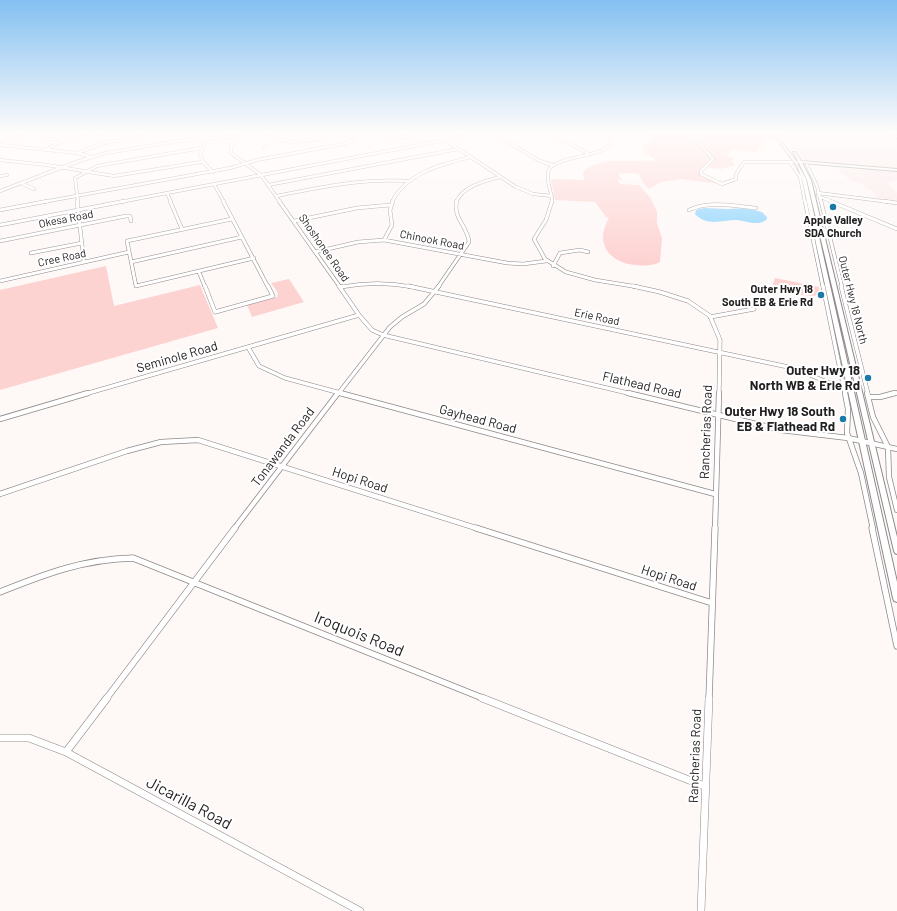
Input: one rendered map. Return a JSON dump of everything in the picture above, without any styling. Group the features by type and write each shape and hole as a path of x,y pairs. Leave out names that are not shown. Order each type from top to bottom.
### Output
{"main road":[{"path":"803,177 897,598"},
{"path":"806,177 809,180 897,551"}],"street":[{"path":"0,191 23,184 40,177"},
{"path":"77,177 75,178 84,262"},
{"path":"0,210 187,177"},
{"path":"0,225 253,177"},
{"name":"Shoshonee Road","path":"262,177 341,287 359,315 372,330 383,335"},
{"path":"268,185 313,177"},
{"path":"384,240 392,225 390,206 400,189 417,177"},
{"path":"500,177 522,190 552,196"},
{"name":"Tonawanda Road","path":"66,752 383,335 402,317 424,304 435,292 469,242 469,234 456,213 458,198 464,191 476,184 500,177"},
{"name":"Rancherias Road","path":"548,177 552,196 550,214 534,239 536,249 546,261 553,266 568,272 592,279 673,295 696,305 710,317 718,329 720,352 719,415 704,786 701,911"},
{"path":"706,177 724,184 732,182 736,179 736,177"},
{"path":"800,177 848,408 848,438 861,473 897,646"},
{"name":"Outer Hwy 18 North","path":"812,177 873,417 888,447 889,477 897,510"},
{"path":"276,196 354,180 385,178 410,181"},
{"path":"23,184 34,189"},
{"path":"199,272 215,312 273,296 214,184"},
{"path":"168,193 182,229"},
{"path":"818,194 897,203"},
{"path":"818,194 897,229"},
{"path":"689,210 697,206 708,204 756,208"},
{"path":"294,222 357,208 390,206"},
{"name":"Okesa Road","path":"0,241 129,216 131,221"},
{"path":"232,219 127,241 136,286 254,258"},
{"path":"131,262 242,237"},
{"name":"Chinook Road","path":"315,252 358,242 384,240 523,264 546,261"},
{"path":"31,253 82,243"},
{"path":"553,266 560,252 580,250 588,252"},
{"name":"Cree Road","path":"0,281 129,252"},
{"name":"Erie Road","path":"341,287 374,282 392,283 793,368 804,371 832,386 844,389"},
{"path":"710,317 754,310"},
{"name":"Seminole Road","path":"0,419 359,315"},
{"name":"Flathead Road","path":"383,335 781,430 848,438 897,449"},
{"name":"Gayhead Road","path":"248,347 259,366 285,378 715,494"},
{"path":"868,397 880,397 897,393"},
{"name":"Hopi Road","path":"0,494 161,442 198,440 712,603"},
{"name":"Iroquois Road","path":"0,592 80,562 115,558 133,558 704,786"},
{"name":"Jicarilla Road","path":"0,738 30,738 66,752 360,911"}],"shaded area":[{"path":"584,177 620,177 621,180 617,179 620,184 639,185 650,197 657,212 657,223 662,238 660,262 642,266 618,260 607,250 604,243 603,236 609,218 606,217 595,202 555,200 551,179 584,180"},
{"path":"640,177 705,177 720,184 680,179 661,182 649,189 643,183"},
{"path":"846,177 897,177 897,180 888,183 897,193 897,202 880,201 871,190 866,189 861,183 852,182"},
{"path":"106,266 114,306 200,285 218,328 0,390 0,290"},
{"path":"775,278 819,287 820,294 812,296 777,289 773,284"},
{"path":"289,279 304,302 252,317 247,305 277,297 278,293 271,283"}],"water":[{"path":"704,208 746,208 762,212 767,219 760,223 737,220 710,222 695,214 696,210"}],"place":[{"name":"Apple Valley SDA Church","path":"833,207"},
{"name":"Outer Hwy 18 South EB & Erie Rd","path":"821,295"},
{"name":"Outer Hwy 18 North WB & Erie Rd","path":"868,378"},
{"name":"Outer Hwy 18 South EB & Flathead Rd","path":"843,419"}]}
